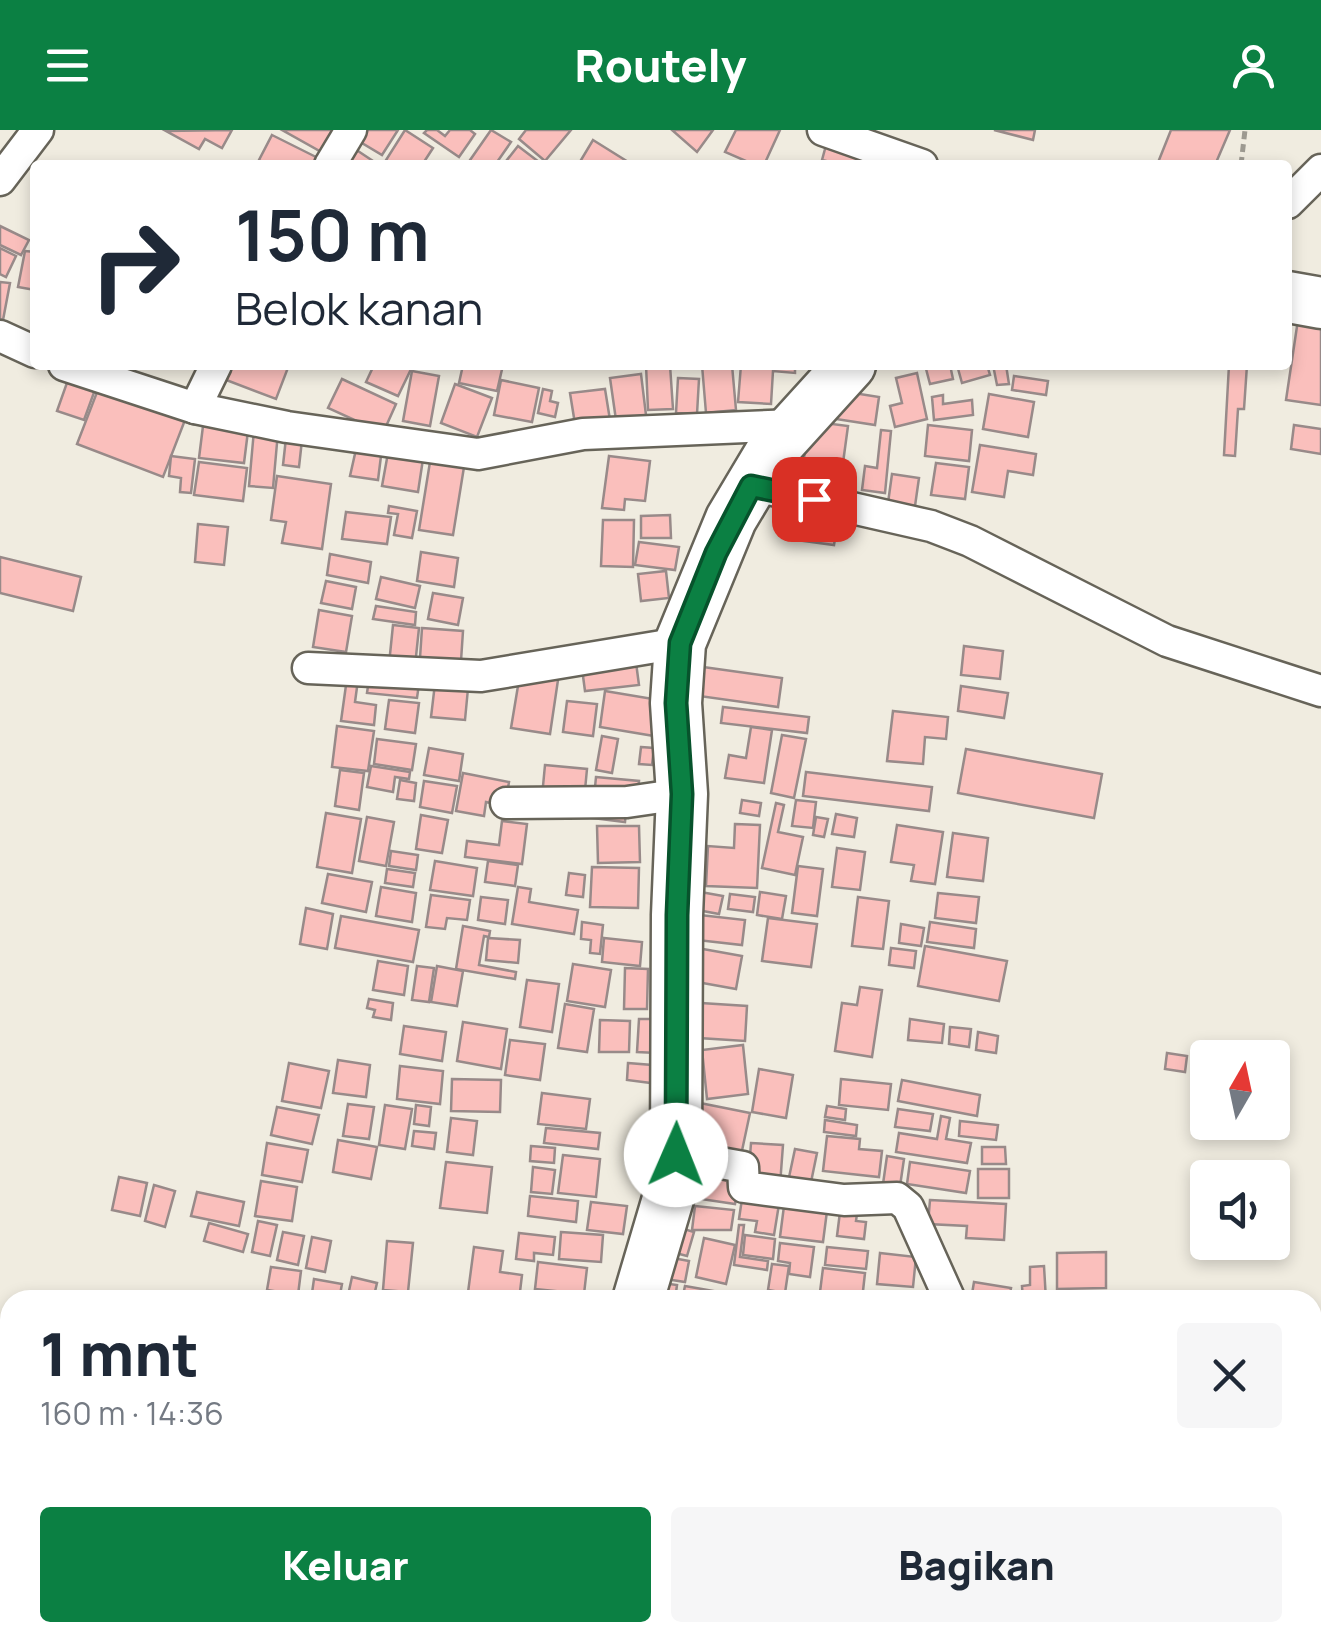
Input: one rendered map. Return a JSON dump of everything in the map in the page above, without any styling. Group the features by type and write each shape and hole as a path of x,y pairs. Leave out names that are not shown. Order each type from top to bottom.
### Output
{"main road":[{"path":"1292,298 1321,303"},
{"path":"641,1290 670,1192 676,1155 682,794 676,703 680,643 716,553 770,452 845,370"}],"street":[{"path":"0,180 38,130"},
{"path":"333,160 351,130"},
{"path":"823,130 908,160"},
{"path":"1292,199 1321,170"},
{"path":"0,336 30,350"},
{"path":"79,370 196,408 286,427 478,454 582,434 794,425"},
{"path":"196,408 214,370"},
{"path":"751,486 931,526 970,541 1167,641 1321,692"},
{"path":"308,668 481,676 680,643"},
{"path":"506,803 608,803 682,794"},
{"path":"676,1155 744,1167 744,1187 844,1200 897,1198 908,1207 945,1290"}],"path":[{"path":"1241,160 1244,130"}],"building":[{"path":"232,130 222,148 205,139 199,149 166,131"},
{"path":"282,130 338,130 325,154"},
{"path":"363,130 398,130 382,155 357,140"},
{"path":"405,130 433,148 425,160 386,160"},
{"path":"437,130 445,136 450,130 470,130 475,134 459,157 424,133"},
{"path":"491,130 511,142 498,160 470,160"},
{"path":"526,130 571,130 546,160 519,139"},
{"path":"672,130 713,130 697,152"},
{"path":"736,130 780,130 766,160 743,160 725,152"},
{"path":"994,130 1035,130 1033,140"},
{"path":"1171,130 1230,130 1217,160 1159,160"},
{"path":"272,135 322,160 259,160"},
{"path":"828,138 870,149 867,160 822,160"},
{"path":"593,140 625,160 581,160"},
{"path":"518,146 536,160 507,160"},
{"path":"355,149 372,160 348,160"},
{"path":"0,226 29,240 21,255 0,245"},
{"path":"0,248 16,256 6,277 0,274"},
{"path":"25,251 30,252 30,289 18,287"},
{"path":"0,282 10,283 3,320 0,319"},
{"path":"1299,313 1321,316 1321,405 1286,400"},
{"path":"224,370 287,370 276,399 221,378"},
{"path":"372,370 411,370 398,396 366,382"},
{"path":"462,370 502,370 497,391 459,383"},
{"path":"646,370 670,370 673,409 648,410"},
{"path":"702,370 732,370 736,410 706,413"},
{"path":"741,370 795,370 773,371 771,404 738,402"},
{"path":"926,370 951,370 953,379 930,384"},
{"path":"958,370 988,370 990,375 962,383"},
{"path":"994,370 1007,370 1009,384 997,385"},
{"path":"1229,370 1247,370 1244,409 1238,409 1235,456 1224,455"},
{"path":"412,371 439,376 430,426 403,421"},
{"path":"917,373 927,419 895,427 890,406 902,403 896,378"},
{"path":"641,374 646,415 616,420 610,378"},
{"path":"1014,376 1048,381 1046,395 1012,390"},
{"path":"69,377 96,387 84,420 57,411"},
{"path":"678,378 699,379 697,414 676,413"},
{"path":"342,379 396,404 383,433 328,408"},
{"path":"501,380 539,388 532,422 494,415"},
{"path":"455,384 492,398 477,437 441,423"},
{"path":"99,387 185,420 163,477 77,444"},
{"path":"543,389 552,391 550,401 558,403 555,417 538,413"},
{"path":"605,389 610,420 575,424 570,393"},
{"path":"841,391 879,397 875,425 836,419"},
{"path":"989,394 1034,402 1028,437 983,429"},
{"path":"943,395 943,404 972,400 973,415 934,420 932,397"},
{"path":"809,421 848,426 840,485 801,480"},
{"path":"928,425 972,430 969,461 925,456"},
{"path":"1294,425 1321,429 1321,454 1291,449"},
{"path":"203,426 248,431 244,463 199,458"},
{"path":"254,430 278,432 273,488 249,486"},
{"path":"881,430 891,431 885,493 862,490 865,466 877,468"},
{"path":"286,438 302,440 299,467 283,465"},
{"path":"357,445 382,448 378,480 350,476"},
{"path":"980,445 1036,454 1033,475 1008,471 1004,497 972,492"},
{"path":"388,453 423,459 418,492 382,486"},
{"path":"171,456 195,459 191,493 180,492 181,478 169,476"},
{"path":"609,456 650,461 645,501 625,499 624,510 602,508"},
{"path":"199,462 247,468 243,501 194,495"},
{"path":"430,462 464,467 453,535 419,530"},
{"path":"936,463 969,467 965,499 931,495"},
{"path":"892,474 919,478 915,506 888,503"},
{"path":"277,476 331,484 322,549 282,543 286,522 271,520"},
{"path":"389,506 417,511 412,538 394,535 398,514 388,513"},
{"path":"346,512 391,517 387,544 342,539"},
{"path":"800,514 838,520 834,545 796,540"},
{"path":"670,515 671,538 641,538 641,516"},
{"path":"603,520 634,520 633,567 601,566"},
{"path":"198,524 228,527 224,565 195,562"},
{"path":"639,542 679,547 675,570 635,565"},
{"path":"421,552 458,558 454,587 417,581"},
{"path":"330,554 371,562 368,583 327,575"},
{"path":"0,557 81,577 73,611 0,593"},
{"path":"666,571 669,598 641,601 638,574"},
{"path":"381,577 420,586 415,608 376,599"},
{"path":"326,581 356,587 352,609 321,603"},
{"path":"433,593 463,598 458,625 428,619"},
{"path":"376,606 416,612 415,625 373,619"},
{"path":"319,610 352,616 346,652 313,647"},
{"path":"393,625 419,628 415,666 389,664"},
{"path":"422,628 463,631 461,661 420,658"},
{"path":"964,646 1003,651 1000,679 961,675"},
{"path":"635,655 639,685 585,691 581,661"},
{"path":"696,666 782,678 778,707 692,695"},
{"path":"370,672 420,677 417,698 367,693"},
{"path":"520,674 558,680 550,734 511,728"},
{"path":"436,675 469,678 465,720 431,717"},
{"path":"347,678 358,680 355,702 376,705 374,725 341,721"},
{"path":"961,686 1008,693 1004,718 958,711"},
{"path":"605,691 659,700 654,736 600,727"},
{"path":"389,700 419,703 415,733 385,729"},
{"path":"567,701 597,704 593,736 563,732"},
{"path":"723,707 809,717 807,733 721,723"},
{"path":"893,711 948,717 946,739 925,737 923,764 887,761"},
{"path":"337,726 374,731 368,771 332,767"},
{"path":"751,727 772,730 764,783 725,778 729,755 746,758"},
{"path":"782,735 806,739 794,798 771,793"},
{"path":"602,736 618,739 612,773 596,770"},
{"path":"377,739 416,744 412,770 374,764"},
{"path":"641,747 654,748 652,765 639,764"},
{"path":"429,748 463,754 459,781 424,775"},
{"path":"966,749 1102,774 1094,818 958,793"},
{"path":"545,765 587,769 583,811 541,807"},
{"path":"371,766 410,772 409,779 395,777 393,792 367,787"},
{"path":"340,770 364,773 359,810 335,806"},
{"path":"806,772 932,787 929,811 803,796"},
{"path":"463,773 509,782 505,806 486,802 484,816 456,811"},
{"path":"596,777 639,781 636,813 626,812 625,822 592,818"},
{"path":"400,780 416,783 414,801 397,799"},
{"path":"424,781 457,786 452,813 420,807"},
{"path":"742,800 761,803 759,816 740,813"},
{"path":"796,800 816,802 813,828 792,826"},
{"path":"776,803 784,805 778,832 803,837 795,875 762,868"},
{"path":"326,813 361,819 352,873 317,867"},
{"path":"836,814 857,818 854,837 832,834"},
{"path":"421,815 448,820 442,853 416,849"},
{"path":"367,817 394,822 386,866 359,861"},
{"path":"816,817 828,819 824,837 813,835"},
{"path":"502,821 527,824 522,864 465,857 467,841 499,845"},
{"path":"735,824 760,825 757,888 706,886 708,846 734,848"},
{"path":"897,825 943,832 935,884 911,881 914,865 891,862"},
{"path":"597,826 639,826 640,862 598,863"},
{"path":"953,833 988,838 983,881 947,877"},
{"path":"837,848 865,852 860,890 832,887"},
{"path":"391,851 418,855 416,870 389,866"},
{"path":"435,861 477,868 473,896 430,890"},
{"path":"488,861 518,865 515,886 485,882"},
{"path":"798,866 823,869 817,916 792,913"},
{"path":"592,867 639,868 638,908 590,907"},
{"path":"387,869 415,873 413,887 385,883"},
{"path":"569,873 585,875 583,897 566,895"},
{"path":"328,874 372,882 366,912 322,903"},
{"path":"381,887 416,893 412,922 376,916"},
{"path":"518,887 531,889 529,902 578,910 574,934 512,924"},
{"path":"695,891 723,896 719,914 692,909"},
{"path":"760,892 786,896 782,919 757,915"},
{"path":"938,893 979,897 976,923 935,918"},
{"path":"730,894 755,897 753,912 728,909"},
{"path":"431,895 470,900 467,920 447,918 445,929 426,927"},
{"path":"481,897 508,900 505,924 478,920"},
{"path":"858,897 889,901 883,949 852,946"},
{"path":"306,908 333,914 327,949 300,944"},
{"path":"691,914 745,920 742,945 688,939"},
{"path":"341,916 419,930 413,962 335,948"},
{"path":"768,918 817,924 811,967 762,961"},
{"path":"582,922 603,925 600,954 590,953 591,940 581,939"},
{"path":"930,922 976,929 974,948 927,942"},
{"path":"901,924 924,928 921,946 899,943"},
{"path":"463,926 490,931 489,937 484,936 479,965 516,972 515,979 456,969"},
{"path":"488,938 520,940 518,963 486,960"},
{"path":"604,938 642,942 640,966 602,962"},
{"path":"925,946 1007,961 999,1001 918,986"},
{"path":"891,948 916,951 914,968 889,965"},
{"path":"703,949 742,956 736,989 697,982"},
{"path":"378,961 408,966 404,995 373,990"},
{"path":"573,964 611,970 605,1007 567,1001"},
{"path":"417,966 434,968 429,1002 412,1000"},
{"path":"437,966 463,971 457,1006 431,1002"},
{"path":"625,968 648,969 647,1009 624,1009"},
{"path":"527,980 559,984 552,1032 520,1027"},
{"path":"860,987 882,990 872,1057 835,1051 842,1003 857,1005"},
{"path":"369,999 393,1003 391,1020 373,1017 375,1010 367,1008"},
{"path":"701,1003 747,1006 745,1041 699,1038"},
{"path":"565,1004 594,1009 587,1052 558,1048"},
{"path":"639,1019 659,1019 657,1053 637,1052"},
{"path":"910,1019 944,1024 942,1043 908,1040"},
{"path":"600,1020 630,1021 629,1052 599,1052"},
{"path":"463,1022 507,1029 501,1069 457,1061"},
{"path":"404,1026 446,1032 442,1061 400,1054"},
{"path":"950,1027 971,1029 969,1047 949,1044"},
{"path":"978,1032 998,1036 996,1053 976,1050"},
{"path":"510,1040 545,1044 540,1080 505,1075"},
{"path":"743,1045 748,1094 707,1099 702,1050"},
{"path":"1167,1053 1187,1056 1185,1072 1165,1069"},
{"path":"338,1060 370,1065 366,1097 333,1093"},
{"path":"289,1063 329,1071 321,1108 282,1101"},
{"path":"628,1063 652,1065 651,1083 627,1080"},
{"path":"400,1066 443,1071 440,1104 397,1099"},
{"path":"759,1069 793,1075 786,1118 752,1112"},
{"path":"452,1079 501,1080 500,1112 451,1111"},
{"path":"841,1079 891,1084 888,1110 839,1105"},
{"path":"902,1080 980,1095 977,1116 898,1101"},
{"path":"542,1093 590,1099 586,1129 538,1124"},
{"path":"700,1103 750,1113 740,1160 690,1150"},
{"path":"348,1104 374,1107 369,1139 343,1136"},
{"path":"385,1105 412,1109 405,1149 379,1145"},
{"path":"416,1105 431,1107 429,1126 414,1124"},
{"path":"827,1106 846,1109 845,1120 825,1117"},
{"path":"277,1107 319,1115 312,1144 271,1135"},
{"path":"898,1109 933,1114 930,1131 895,1127"},
{"path":"941,1116 950,1118 946,1139 971,1143 967,1163 896,1152 899,1133 937,1139"},
{"path":"451,1118 477,1121 473,1155 447,1152"},
{"path":"825,1120 857,1125 856,1136 824,1132"},
{"path":"960,1121 998,1125 996,1140 959,1136"},
{"path":"546,1128 600,1133 598,1149 544,1143"},
{"path":"414,1131 436,1133 434,1149 412,1146"},
{"path":"827,1136 860,1139 859,1149 882,1151 879,1177 823,1171"},
{"path":"338,1140 377,1147 371,1179 333,1172"},
{"path":"267,1143 308,1150 302,1182 262,1175"},
{"path":"751,1143 783,1145 780,1185 748,1183"},
{"path":"531,1146 555,1148 554,1163 530,1161"},
{"path":"982,1147 1005,1147 1006,1164 982,1164"},
{"path":"795,1149 817,1153 810,1187 788,1182"},
{"path":"563,1155 600,1159 596,1197 558,1193"},
{"path":"887,1156 904,1159 899,1193 882,1191"},
{"path":"446,1162 492,1167 487,1213 440,1208"},
{"path":"910,1162 970,1171 966,1193 907,1184"},
{"path":"533,1167 555,1170 552,1194 531,1192"},
{"path":"706,1168 740,1173 735,1204 701,1199"},
{"path":"978,1169 1009,1169 1009,1198 978,1198"},
{"path":"119,1177 147,1183 140,1216 112,1210"},
{"path":"261,1181 297,1187 292,1221 255,1216"},
{"path":"154,1185 175,1191 165,1227 145,1221"},
{"path":"197,1192 244,1202 239,1226 191,1216"},
{"path":"743,1192 780,1198 774,1235 755,1232 757,1221 739,1219"},
{"path":"530,1196 578,1201 576,1222 528,1216"},
{"path":"930,1200 1006,1204 1004,1240 966,1238 967,1226 928,1224"},
{"path":"591,1202 627,1206 623,1234 587,1230"},
{"path":"841,1204 858,1207 856,1221 866,1222 864,1239 837,1236"},
{"path":"695,1206 734,1210 731,1230 692,1230"},
{"path":"784,1206 827,1211 823,1242 780,1237"},
{"path":"258,1221 277,1225 270,1256 252,1252"},
{"path":"209,1223 248,1234 243,1252 204,1241"},
{"path":"739,1225 744,1225 740,1257 768,1261 767,1270 734,1265"},
{"path":"674,1226 694,1232 687,1256 668,1251"},
{"path":"283,1232 304,1236 298,1265 277,1260"},
{"path":"561,1232 603,1235 601,1262 559,1259"},
{"path":"519,1233 555,1237 553,1255 534,1253 534,1261 516,1259"},
{"path":"745,1235 775,1239 773,1259 743,1255"},
{"path":"312,1237 331,1241 325,1272 306,1268"},
{"path":"704,1238 735,1245 726,1284 696,1277"},
{"path":"387,1241 413,1243 408,1290 383,1290"},
{"path":"780,1243 814,1247 810,1277 789,1274 790,1263 778,1261"},
{"path":"474,1247 503,1251 500,1272 522,1275 520,1290 468,1290"},
{"path":"827,1247 868,1251 866,1269 825,1265"},
{"path":"1106,1252 1106,1288 1057,1289 1057,1253"},
{"path":"880,1253 916,1257 913,1287 877,1284"},
{"path":"662,1256 689,1261 685,1282 659,1278"},
{"path":"538,1262 587,1268 584,1290 535,1289"},
{"path":"772,1264 789,1266 785,1290 768,1290"},
{"path":"1044,1266 1045,1290 1022,1290 1022,1286 1030,1285 1030,1267"},
{"path":"271,1267 301,1271 299,1290 267,1290"},
{"path":"823,1268 865,1273 863,1290 820,1290"},
{"path":"352,1277 377,1283 375,1290 349,1290"},
{"path":"314,1279 342,1284 341,1290 312,1290"},
{"path":"655,1282 677,1285 676,1290 654,1290"},
{"path":"974,1282 1011,1288 1011,1290 973,1290"}],"route":[{"path":"676,1155 682,794 676,703 680,643 731,519 751,486 814,499"}]}
